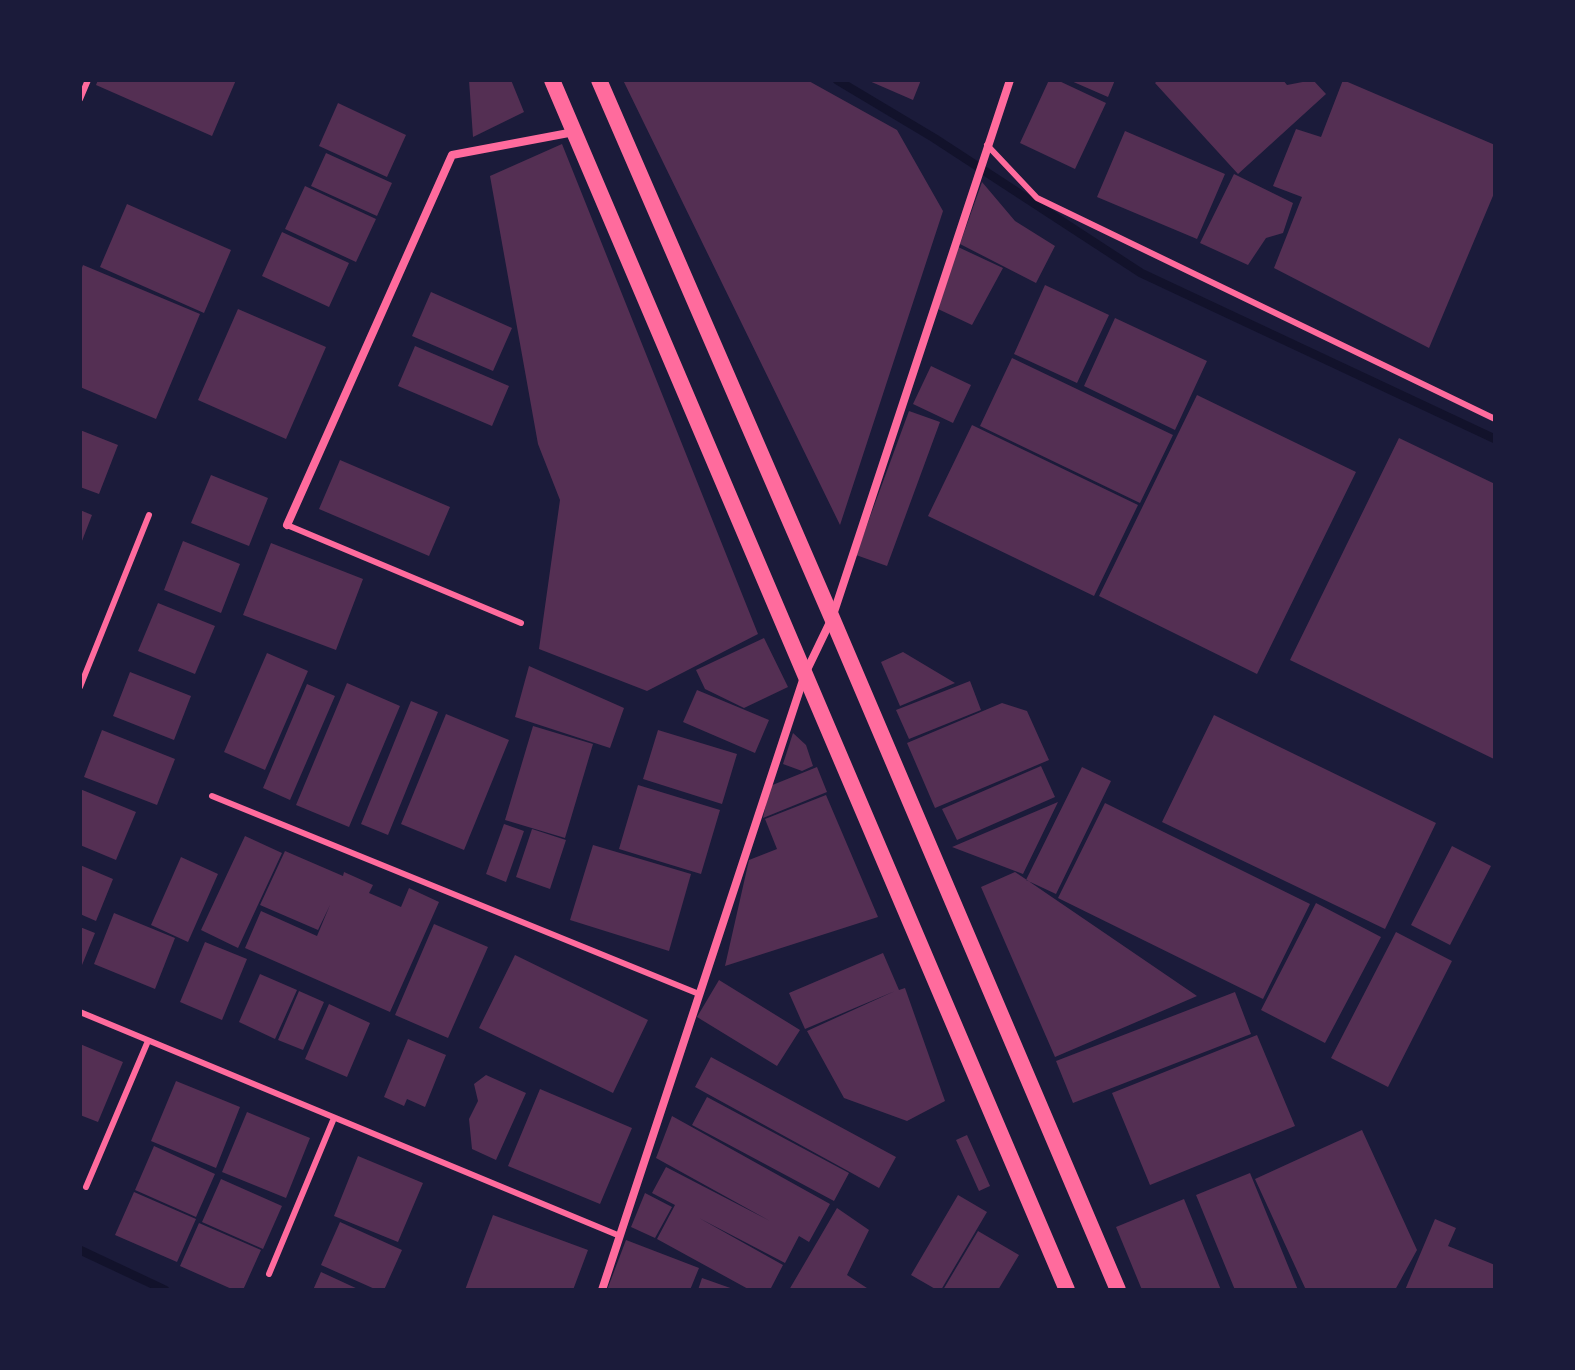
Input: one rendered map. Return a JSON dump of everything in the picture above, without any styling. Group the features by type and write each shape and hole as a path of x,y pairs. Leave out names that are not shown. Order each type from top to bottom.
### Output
{"main road":[{"path":"552,80 1067,1290"},
{"path":"599,80 1118,1290"}],"street":[{"path":"602,1290 805,674 832,618 1010,80"},
{"path":"287,525 452,155 574,132"}],"lane":[{"path":"80,99 88,80"},
{"path":"987,145 1037,198 1495,419"},
{"path":"80,687 149,515"},
{"path":"287,525 521,623"},
{"path":"212,796 699,994"},
{"path":"80,1012 620,1236"},
{"path":"86,1187 148,1041"},
{"path":"269,1274 334,1118"}],"building":[{"path":"98,80 236,80 212,136 96,85"},
{"path":"469,80 511,80 524,112 473,137"},
{"path":"623,80 807,80 897,130 943,211 840,525"},
{"path":"867,80 921,80 913,100"},
{"path":"1049,80 1057,80 1106,103 1075,169 1020,143"},
{"path":"1069,80 1115,80 1108,97"},
{"path":"1158,80 1283,80 1287,85 1313,80 1326,94 1238,174 1155,83"},
{"path":"1343,80 1495,145 1495,191 1429,348 1274,268 1302,197 1273,186 1296,129 1321,137"},
{"path":"338,103 406,135 387,177 319,146"},
{"path":"1125,131 1225,174 1197,239 1097,197"},
{"path":"562,144 758,634 647,691 539,649 560,500 538,444 490,176"},
{"path":"326,153 392,183 377,216 311,186"},
{"path":"1234,174 1293,203 1283,233 1266,238 1248,265 1200,243"},
{"path":"982,182 1015,221 1055,246 1036,283 960,244"},
{"path":"305,186 376,219 356,262 285,229"},
{"path":"127,204 231,250 204,313 100,267"},
{"path":"282,232 349,263 329,307 262,276"},
{"path":"958,247 1003,268 972,325 938,309"},
{"path":"83,265 200,314 156,419 80,387 80,273"},
{"path":"1045,285 1109,315 1077,383 1014,354"},
{"path":"431,292 512,328 493,371 412,336"},
{"path":"238,309 326,347 286,439 198,400"},
{"path":"1115,318 1207,361 1175,430 1084,386"},
{"path":"415,346 509,386 492,426 398,386"},
{"path":"1012,358 1173,435 1140,503 980,426"},
{"path":"931,366 971,385 953,423 913,404"},
{"path":"1197,395 1356,472 1257,674 1099,596"},
{"path":"909,411 940,422 887,566 856,555"},
{"path":"972,425 1138,505 1094,596 928,516"},
{"path":"80,430 118,445 99,494 80,487"},
{"path":"1399,438 1495,484 1494,759 1290,660"},
{"path":"340,460 450,507 429,556 319,509"},
{"path":"211,475 268,498 249,546 191,523"},
{"path":"80,510 92,515 80,546"},
{"path":"183,541 240,564 221,613 164,590"},
{"path":"271,543 363,579 336,650 243,615"},
{"path":"158,603 215,626 195,674 138,651"},
{"path":"764,638 788,687 744,708 705,689 696,670"},
{"path":"903,652 955,683 900,706 881,662"},
{"path":"267,653 308,671 265,770 224,752"},
{"path":"529,666 624,708 610,748 515,717"},
{"path":"130,672 191,696 174,740 113,716"},
{"path":"970,681 981,710 909,739 896,710"},
{"path":"347,683 400,706 349,827 296,805"},
{"path":"307,684 335,696 290,800 263,788"},
{"path":"697,690 769,720 755,753 683,722"},
{"path":"411,701 438,712 388,835 361,824"},
{"path":"1002,703 1027,711 1049,760 935,808 907,743"},
{"path":"446,714 509,740 464,850 401,824"},
{"path":"1214,715 1436,823 1385,929 1162,822"},
{"path":"533,726 593,744 565,838 505,820"},
{"path":"102,730 175,759 157,805 84,777"},
{"path":"658,730 737,754 722,804 643,779"},
{"path":"793,733 806,745 813,766 802,771 783,764"},
{"path":"1041,766 1055,797 957,840 942,809"},
{"path":"817,767 827,792 763,818 770,786"},
{"path":"1082,767 1111,781 1056,894 1026,880"},
{"path":"638,785 720,810 701,874 619,849"},
{"path":"80,789 136,812 116,860 80,845"},
{"path":"826,795 878,917 725,966 749,860 777,849 765,819"},
{"path":"1058,802 1023,874 952,847"},
{"path":"1105,803 1310,904 1263,999 1058,898"},
{"path":"504,824 524,831 506,882 486,874"},
{"path":"532,829 566,840 550,889 516,877"},
{"path":"245,836 282,853 238,948 201,930"},
{"path":"593,845 691,874 669,951 570,920"},
{"path":"1452,846 1491,866 1450,945 1411,925"},
{"path":"285,851 343,876 344,872 373,885 369,893 401,907 409,888 439,902 390,1012 245,948 261,911 317,936 330,905 318,930 260,905"},
{"path":"181,857 218,874 188,942 151,925"},
{"path":"80,865 113,879 96,921 80,914"},
{"path":"1015,872 1197,996 1055,1057 981,887"},
{"path":"1316,903 1381,937 1325,1043 1261,1010"},
{"path":"114,913 175,938 155,989 94,964"},
{"path":"434,924 488,947 448,1038 395,1015"},
{"path":"80,927 95,933 80,970"},
{"path":"1396,932 1452,961 1388,1087 1331,1058"},
{"path":"205,942 247,959 222,1020 180,1002"},
{"path":"883,953 899,990 905,988 945,1101 907,1121 844,1098 807,1031 895,991 805,1029 789,993"},
{"path":"515,955 648,1020 613,1093 479,1028"},
{"path":"260,974 297,990 275,1039 239,1022"},
{"path":"719,980 800,1030 777,1066 697,1017"},
{"path":"299,991 324,1002 303,1050 278,1040"},
{"path":"1235,992 1251,1034 1073,1103 1056,1061"},
{"path":"329,1004 370,1023 347,1077 305,1059"},
{"path":"1257,1035 1295,1126 1150,1185 1112,1093"},
{"path":"408,1039 446,1055 425,1107 407,1099 404,1106 384,1097"},
{"path":"80,1044 123,1062 98,1122 80,1115"},
{"path":"711,1057 896,1157 879,1188 695,1087"},
{"path":"486,1075 526,1093 496,1160 472,1149 469,1119 478,1101 474,1084"},
{"path":"176,1081 240,1107 216,1168 151,1141"},
{"path":"540,1089 632,1128 600,1204 508,1166"},
{"path":"707,1097 849,1173 834,1201 692,1125"},
{"path":"247,1112 310,1138 286,1198 222,1172"},
{"path":"672,1116 830,1204 809,1242 799,1236 785,1263 699,1218 783,1265 770,1290 750,1290 657,1239 675,1205 652,1193 666,1167 770,1221 656,1158"},
{"path":"1362,1130 1417,1250 1395,1290 1306,1290 1255,1179"},
{"path":"967,1135 990,1186 979,1191 956,1140"},
{"path":"154,1146 215,1174 196,1217 135,1190"},
{"path":"358,1156 423,1183 398,1242 334,1216"},
{"path":"1250,1173 1298,1290 1235,1290 1196,1195"},
{"path":"221,1179 282,1206 263,1249 202,1222"},
{"path":"134,1192 196,1219 177,1262 115,1235"},
{"path":"645,1193 672,1207 655,1238 631,1227"},
{"path":"958,1195 987,1212 941,1290 937,1290 911,1275"},
{"path":"1184,1199 1221,1290 1142,1290 1116,1227"},
{"path":"837,1208 869,1230 847,1275 870,1290 789,1290"},
{"path":"493,1215 588,1250 573,1290 465,1290"},
{"path":"1435,1219 1456,1228 1448,1246 1495,1265 1495,1290 1405,1290"},
{"path":"340,1222 402,1250 384,1290 377,1290 321,1265"},
{"path":"199,1223 261,1250 243,1290 234,1290 180,1266"},
{"path":"978,1231 1019,1255 998,1290 943,1290"},
{"path":"626,1240 699,1268 690,1290 607,1290"},
{"path":"321,1272 360,1290 313,1290"},
{"path":"702,1278 736,1290 698,1290"}],"waterway":[{"path":"837,80 934,138 1141,273 1495,439"},
{"path":"80,1250 165,1290"}]}
